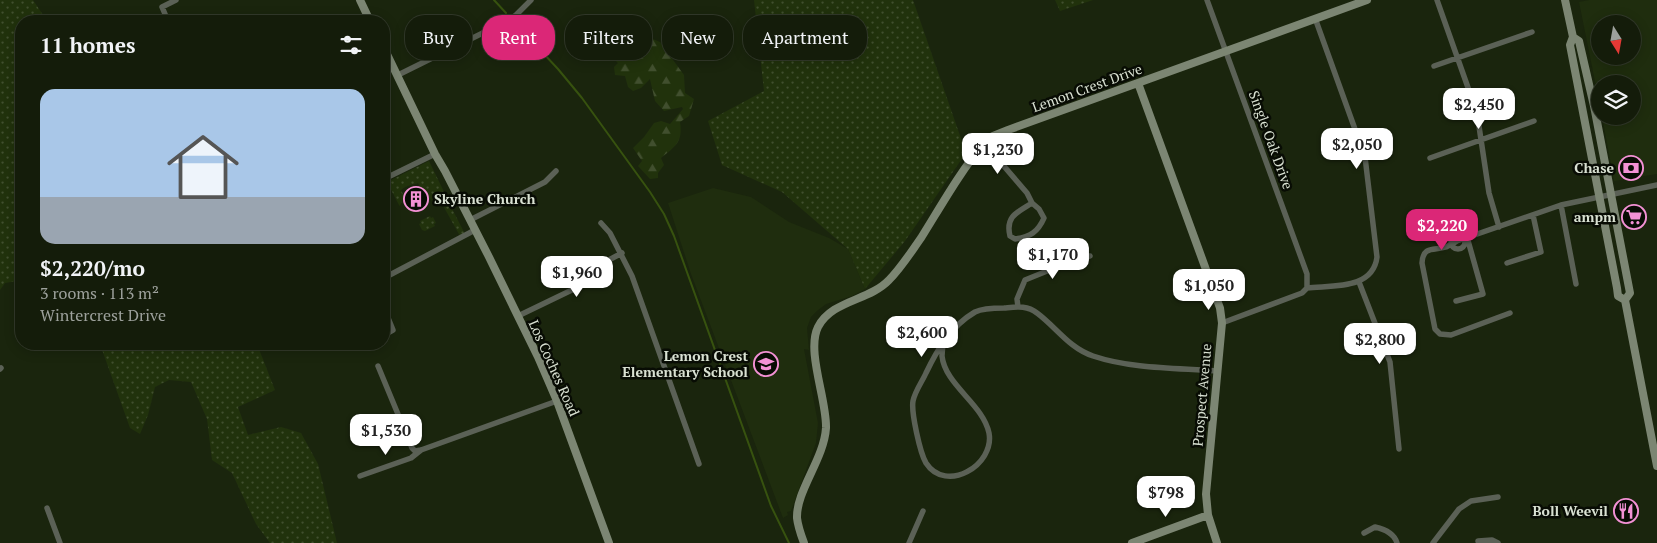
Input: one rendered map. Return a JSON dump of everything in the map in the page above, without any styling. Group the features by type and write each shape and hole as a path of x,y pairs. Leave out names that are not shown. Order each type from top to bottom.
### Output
{"street":[{"path":"165,15 162,7 176,0"},
{"path":"360,0 367,15"},
{"path":"398,76 507,21 532,0"},
{"name":"Single Oak Drive","path":"1207,0 1307,274 1307,288"},
{"name":"Lemon Crest Drive","path":"804,543 799,529 797,513 821,450 826,428 814,347 818,326 833,310 872,292 889,280 911,253 984,143 999,134 1367,0"},
{"path":"1437,0 1477,113 1489,193 1499,227"},
{"path":"1565,0 1573,37 1570,45 1618,296 1625,300"},
{"path":"1222,323 1302,293 1307,288 1359,282 1371,272 1377,257 1365,157 1315,18"},
{"path":"1434,66 1532,32"},
{"path":"1573,37 1579,41 1586,68 1611,194 1630,293 1625,300 1657,466"},
{"name":"Los Coches Road","path":"390,60 435,154 518,316 557,401 609,543"},
{"name":"Prospect Avenue","path":"1138,83 1217,300 1222,323 1216,371 1206,494 1208,514 1217,543"},
{"path":"1430,158 1534,121"},
{"path":"984,143 1028,193 1032,203 1039,209 1044,218 1039,229 1032,235 1015,239 1010,236 1008,228 1010,221 1014,215 1032,203"},
{"path":"390,176 435,154"},
{"path":"470,220 545,182 556,171"},
{"path":"1510,313 1451,336 1437,332 1423,259 1426,252 1430,249 1446,247 1457,241 1562,205 1657,185"},
{"path":"1562,205 1576,284"},
{"path":"1508,264 1540,252 1533,215"},
{"path":"601,223 610,233 622,253 632,276 699,464"},
{"path":"390,275 475,230"},
{"path":"1450,244 1454,236 1466,238"},
{"path":"1450,244 1457,249 1462,247 1466,238"},
{"path":"1456,301 1483,294 1466,238"},
{"path":"518,316 576,288 604,262 622,253"},
{"path":"1018,307 1017,299 1025,280 1079,258 1090,256"},
{"path":"1359,282 1390,362 1399,449"},
{"path":"944,341 942,355 944,364 978,412 989,433 989,443 983,455 972,469 961,476 950,477 939,474 929,467 923,458 912,410 914,398 934,354 950,332 975,312 986,309 1023,306 1036,312 1072,346 1090,356 1121,364 1216,371"},
{"path":"378,366 412,448 415,451 557,401"},
{"path":"360,476 411,458 421,450"},
{"path":"1433,543 1458,508 1471,502 1498,497"},
{"path":"47,508 60,543"},
{"path":"909,543 923,511"},
{"path":"1132,543 1208,514"},
{"path":"1364,533 1375,526 1386,530 1396,539 1397,543"},
{"path":"1478,541 1492,540 1498,543"}],"shaded area":[{"path":"1589,0 1657,0 1657,174 1614,181 1604,125 1641,125 1641,75 1594,75 1592,65 1641,65 1641,15 1591,15 1591,61 1579,2"},
{"name":"Lemon Crest Elementary School","path":"713,188 751,197 789,222 829,238 848,249 865,289 852,296 826,304 811,317 807,328 809,350 804,349 818,423 816,443 791,511 787,512 788,515 783,518 691,274 668,203"}],"green space":[{"path":"0,0 33,0 43,15 15,15 15,281 5,283 0,290"},
{"path":"754,0 913,0 966,153 905,241 865,289 848,249 782,192 722,165 708,121 764,91 761,60 867,60 867,15 756,15"},
{"path":"1055,0 1093,0 1060,11"},
{"path":"652,39 660,42 662,45 662,60 673,60 684,75 685,93 694,99 689,116 680,122 681,129 677,143 661,158 664,165 658,173 658,178 650,179 638,166 642,161 633,148 654,123 661,121 670,124 683,109 682,107 664,111 655,101 650,79 641,88 633,91 628,87 625,76 615,75 614,67 618,63 615,60 652,60"},
{"path":"429,161 446,196 433,202 424,195 418,183 401,190 404,196 400,206 390,188 390,180"},
{"path":"447,199 465,234 460,236 441,202"},
{"path":"430,216 431,218 433,217 436,223 434,224 435,226 425,231 422,230 419,224 421,223 420,221"},
{"path":"102,350 259,350 275,390 238,407 248,435 281,427 301,433 318,464 337,543 270,543 256,524 232,473 212,460 207,419 191,382 169,380 155,387 148,415 140,434 130,428"}],"waterway":[{"path":"494,0 506,13"},
{"path":"550,60 582,98 664,214 674,236 771,506 789,543"}],"place":[{"name":"Chase","path":"1631,168"},
{"name":"Skyline Church","path":"416,199"},
{"name":"ampm","path":"1634,217"},
{"name":"Lemon Crest Elementary School","path":"766,364"},
{"name":"Boll Weevil","path":"1626,511"}]}
